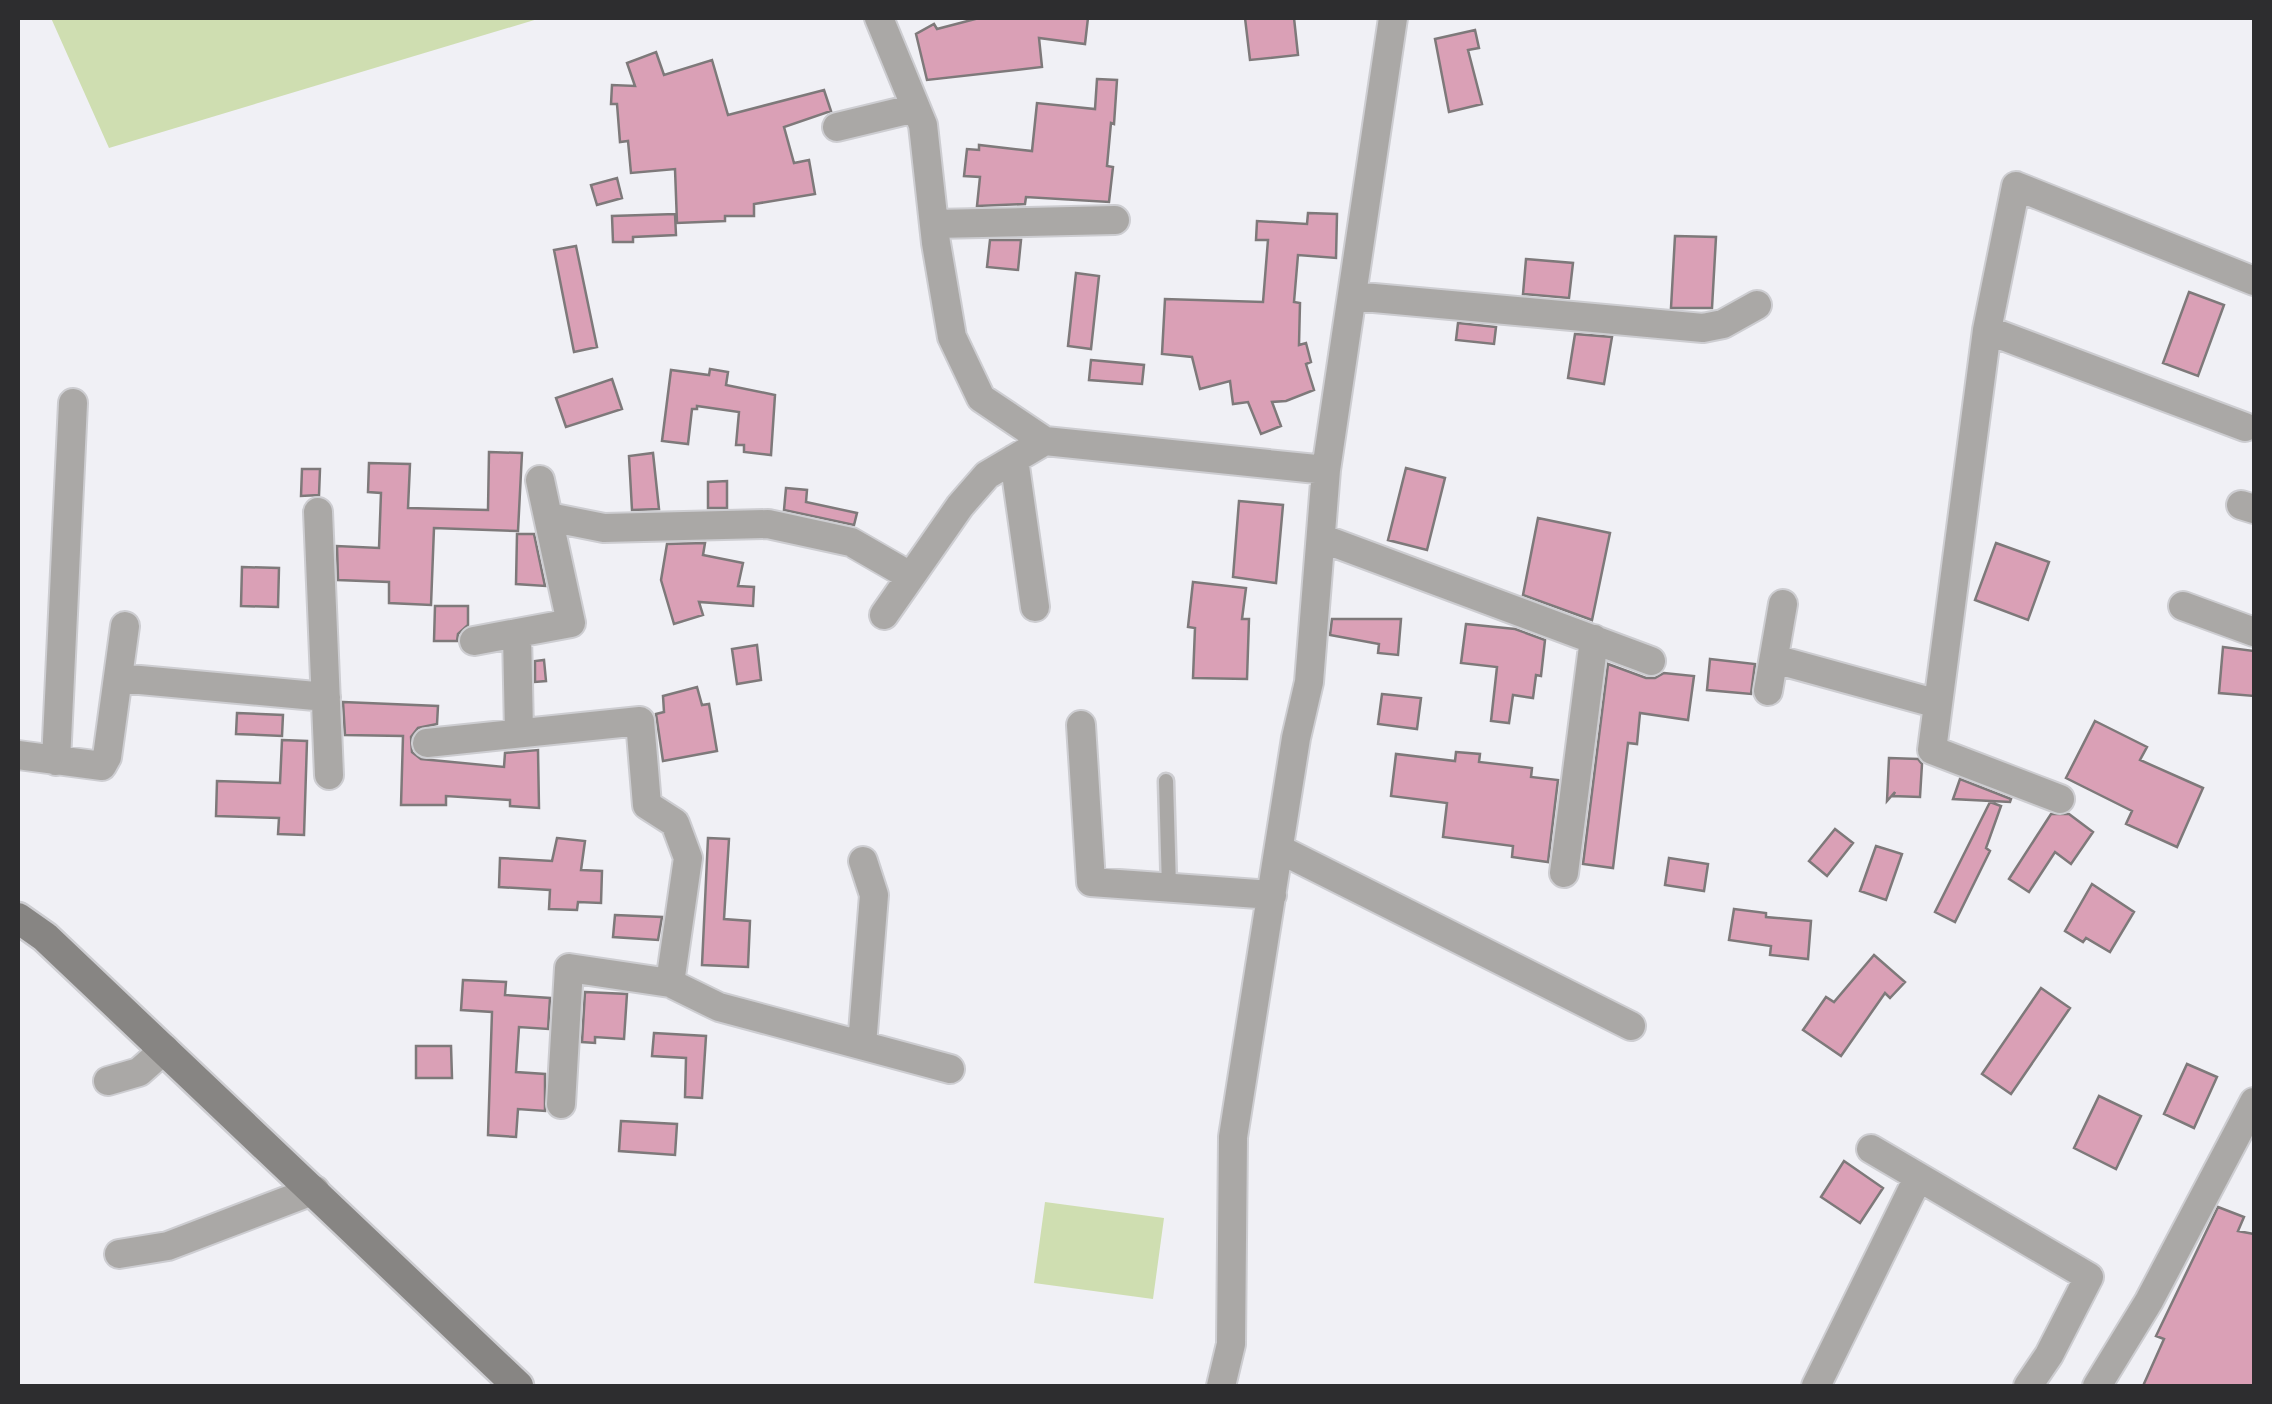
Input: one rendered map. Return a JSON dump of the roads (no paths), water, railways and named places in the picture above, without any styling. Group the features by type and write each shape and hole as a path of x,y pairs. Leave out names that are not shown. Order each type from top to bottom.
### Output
{"street":[{"path":"879,18 922,126 952,337 981,398 1045,441 1326,470"},
{"path":"1221,1386 1231,1344 1233,1137 1296,738 1309,682 1326,470 1393,18"},
{"path":"837,127 916,108"},
{"path":"2060,799 1932,750 1987,330 2016,186 2254,281"},
{"path":"934,224 1114,220"},
{"path":"1352,296 1703,328 1723,324 1757,305"},
{"path":"1987,330 2245,427"},
{"path":"56,761 73,402"},
{"path":"884,615 986,475 1045,441"},
{"path":"1014,459 1035,607"},
{"path":"474,641 571,623 540,480"},
{"path":"318,512 329,775"},
{"path":"549,517 604,528 768,524 851,542 910,576"},
{"path":"1321,538 1651,661"},
{"path":"1768,691 1783,604"},
{"path":"2183,606 2254,632"},
{"path":"18,755 102,766 107,757 125,626"},
{"path":"516,633 519,733"},
{"path":"1564,872 1594,639"},
{"path":"1774,660 1938,704"},
{"path":"118,678 326,698"},
{"path":"427,743 640,720 647,805 676,823 688,858 670,983"},
{"path":"1080,725 1091,882 1272,895"},
{"path":"1279,849 1631,1026"},
{"path":"862,1045 874,895 863,861"},
{"path":"18,918 45,937 518,1386"},
{"path":"561,1104 569,968 670,983 718,1008 950,1068"},
{"path":"108,1081 138,1072 165,1050"},
{"path":"2097,1386 2149,1301 2254,1102"},
{"path":"1871,1149 2089,1277 2050,1356 2028,1386"},
{"path":"1816,1386 1918,1178"},
{"path":"118,1254 168,1246 314,1190"}],"lane":[{"path":"1166,781 1170,888"}]}
